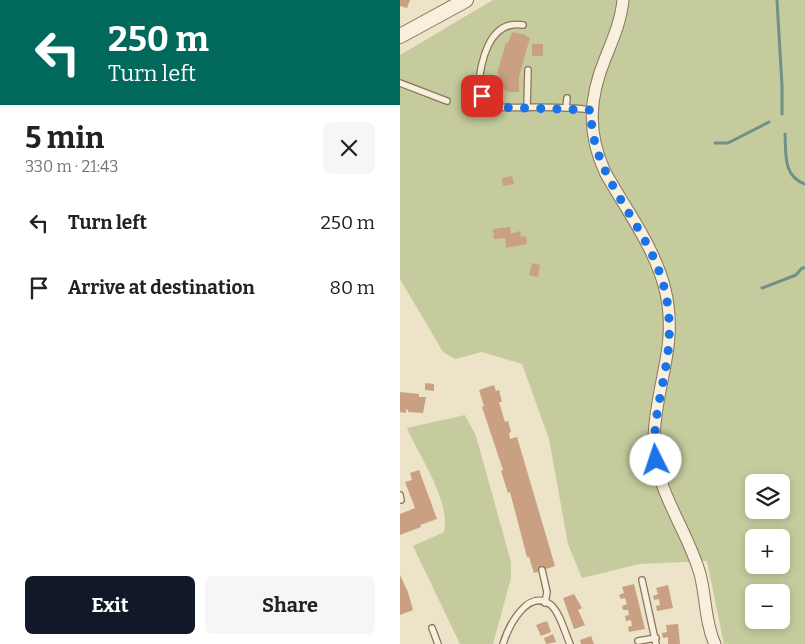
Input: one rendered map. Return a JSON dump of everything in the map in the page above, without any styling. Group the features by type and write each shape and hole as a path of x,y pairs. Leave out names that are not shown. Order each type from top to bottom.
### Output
{"street":[{"path":"400,36 466,0"},
{"path":"623,0 620,22 596,82 591,110 592,130 598,158 616,193 653,254 665,289 670,332 668,357 656,415 654,441 656,460 662,485 700,572 714,644"}],"lane":[{"path":"489,107 478,90 488,47 501,28 513,24 523,25"},
{"path":"527,108 528,70"},
{"path":"400,83 447,102"},
{"path":"566,108 567,98"},
{"path":"473,106 591,110"},
{"path":"542,570 547,592 545,603"},
{"path":"638,641 656,641 642,580"},
{"path":"503,644 511,624 521,610 535,602 551,606 570,644"},
{"path":"432,628 438,644"}],"green space":[{"path":"493,0 805,0 805,644 724,644 707,561 639,564 582,578 568,544 549,439 522,364 482,352 455,359 443,352 400,279 400,55"},
{"path":"465,415 476,436 511,562 511,578 493,644 460,644 413,546 444,532 445,520 439,493 407,428"}],"building":[{"path":"400,0 410,0 407,8 400,6"},
{"path":"512,32 526,35 530,38 519,76 519,92 509,92 495,86 506,43 508,43"},
{"path":"532,44 543,44 543,56 532,56"},
{"path":"512,176 514,184 503,186 502,178"},
{"path":"510,227 511,234 520,231 521,237 526,236 527,244 506,248 505,238 494,239 493,229"},
{"path":"532,263 540,265 538,277 529,275"},
{"path":"425,383 434,384 434,391 425,390"},
{"path":"494,385 496,391 499,390 502,402 499,402 505,422 508,421 511,432 509,433 510,439 517,437 555,566 534,573 529,557 527,557 510,492 508,493 501,471 503,470 482,407 484,406 479,390"},
{"path":"400,392 419,394 419,397 426,397 423,413 408,412 406,409 406,413 400,412"},
{"path":"419,470 437,519 400,535 400,514 415,508 405,482 412,480 410,473"},
{"path":"400,575 408,592 413,610 400,615"},
{"path":"634,584 645,629 629,632 628,627 632,626 631,620 626,621 625,616 629,615 628,610 623,610 622,606 627,604 625,598 621,599 619,595 624,593 622,587"},
{"path":"668,585 673,608 657,611 656,606 660,605 659,599 654,600 653,596 658,594 656,588"},
{"path":"574,594 582,608 578,610 585,625 574,629 563,598"},
{"path":"547,621 551,632 541,636 536,625"},
{"path":"678,624 680,644 668,644 668,637 663,638 662,633 667,632 666,625"},
{"path":"553,634 556,642 546,644 544,638"},
{"path":"591,636 594,644 581,644 580,640"}],"waterway":[{"path":"777,0 782,114"},
{"path":"715,143 728,143 769,122"},
{"path":"785,134 786,157 789,170 793,176 805,184"},
{"path":"762,288 796,275 802,268 805,268"}],"route":[{"path":"482,96 489,107 591,110 593,139 598,158 616,193 653,254 665,289 670,332 668,357 656,415 654,441 656,460"}]}
